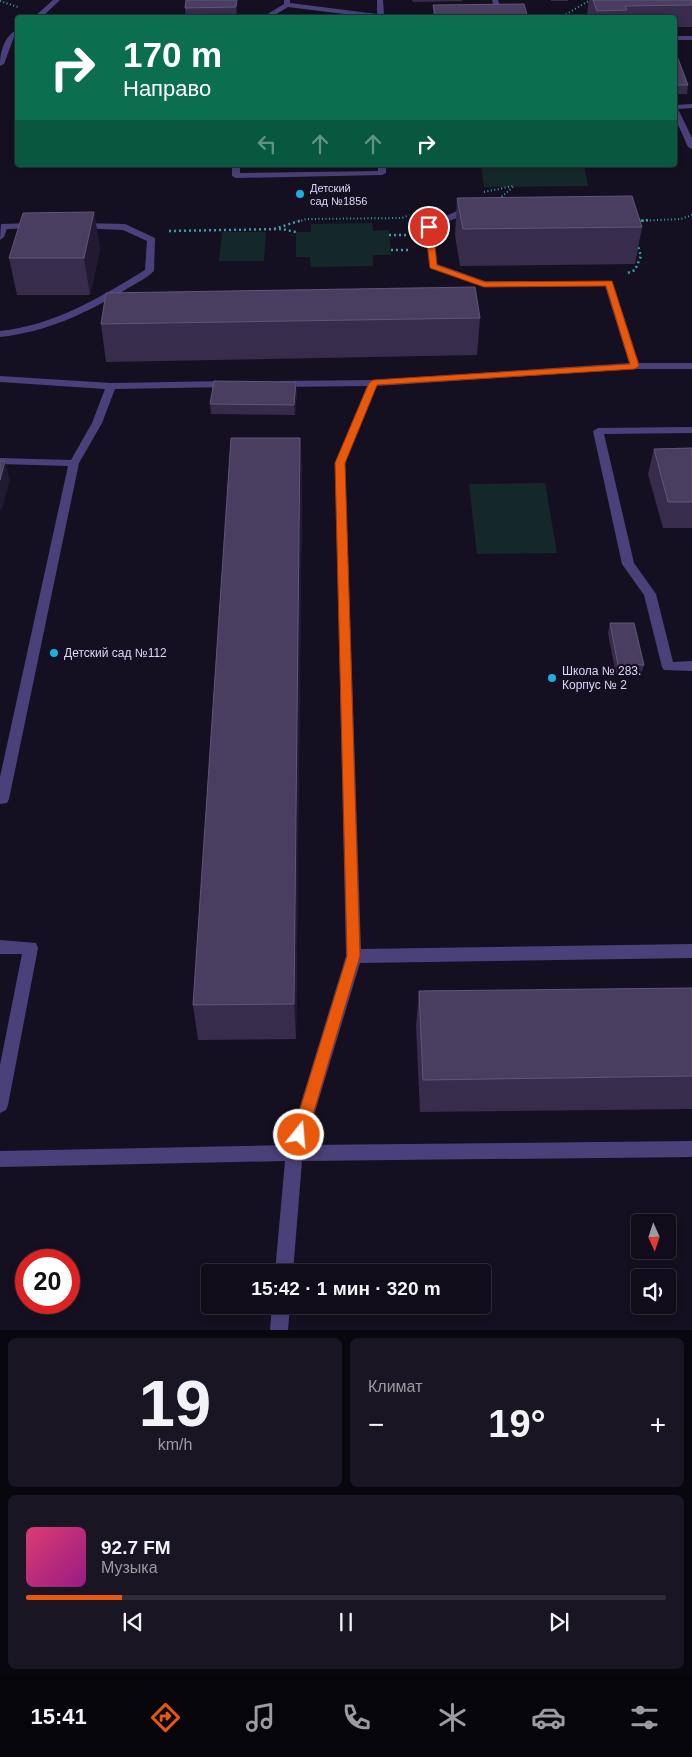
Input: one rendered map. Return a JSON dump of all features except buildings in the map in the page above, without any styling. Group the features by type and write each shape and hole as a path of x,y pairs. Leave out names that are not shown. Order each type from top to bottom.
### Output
{"lane":[{"path":"40,15 57,0"},
{"path":"380,0 381,14"},
{"path":"495,0 500,15"},
{"path":"268,15 287,2 385,15"},
{"path":"0,64 11,36 15,33"},
{"path":"677,38 692,38"},
{"path":"677,108 692,106"},
{"path":"677,113 692,147"},
{"path":"236,167 236,176 382,173 382,167"},
{"path":"484,213 460,213 429,227 433,266 484,284 609,283 635,366"},
{"path":"0,237 4,226 42,226"},
{"path":"0,334 18,333 82,312 149,271 152,240 125,226 69,226"},
{"path":"266,384 373,383 635,366 692,366"},
{"path":"0,379 111,386 237,384"},
{"path":"285,1264 294,1152 354,956 340,463 373,383"},
{"path":"0,799 2,799 4,790 74,463 97,423 111,386"},
{"path":"692,430 598,431 628,564 650,594 668,667 692,666"},
{"path":"0,461 74,463"},
{"path":"0,947 31,948 0,1105"},
{"path":"354,956 692,951"},
{"path":"0,1160 294,1152 692,1149"},
{"path":"279,1330 280,1314"}],"path":[{"path":"565,15 590,0"},
{"path":"478,193 513,186 484,213"},
{"path":"274,229 306,219 402,218 410,214"},
{"path":"630,220 681,219 692,215"},
{"path":"199,230 244,231 274,229 296,232"},
{"path":"609,283 634,270 641,256 636,238"}],"green space":[{"path":"481,167 584,167 588,186 484,187"},
{"path":"372,223 373,231 389,230 391,255 373,255 373,266 311,267 310,257 296,257 296,232 311,232 311,224"},
{"path":"222,232 266,232 264,261 219,261"},
{"path":"545,483 557,553 477,554 469,484"}],"place":[{"name":"Детский сад №1856","path":"300,194"},
{"name":"Детский сад №112","path":"54,653"},
{"name":"Школа № 283. Корпус № 2","path":"552,678"}],"route":[{"path":"299,1135 354,956 340,463 373,383 635,366 609,283 484,284 433,266 429,227"}]}
